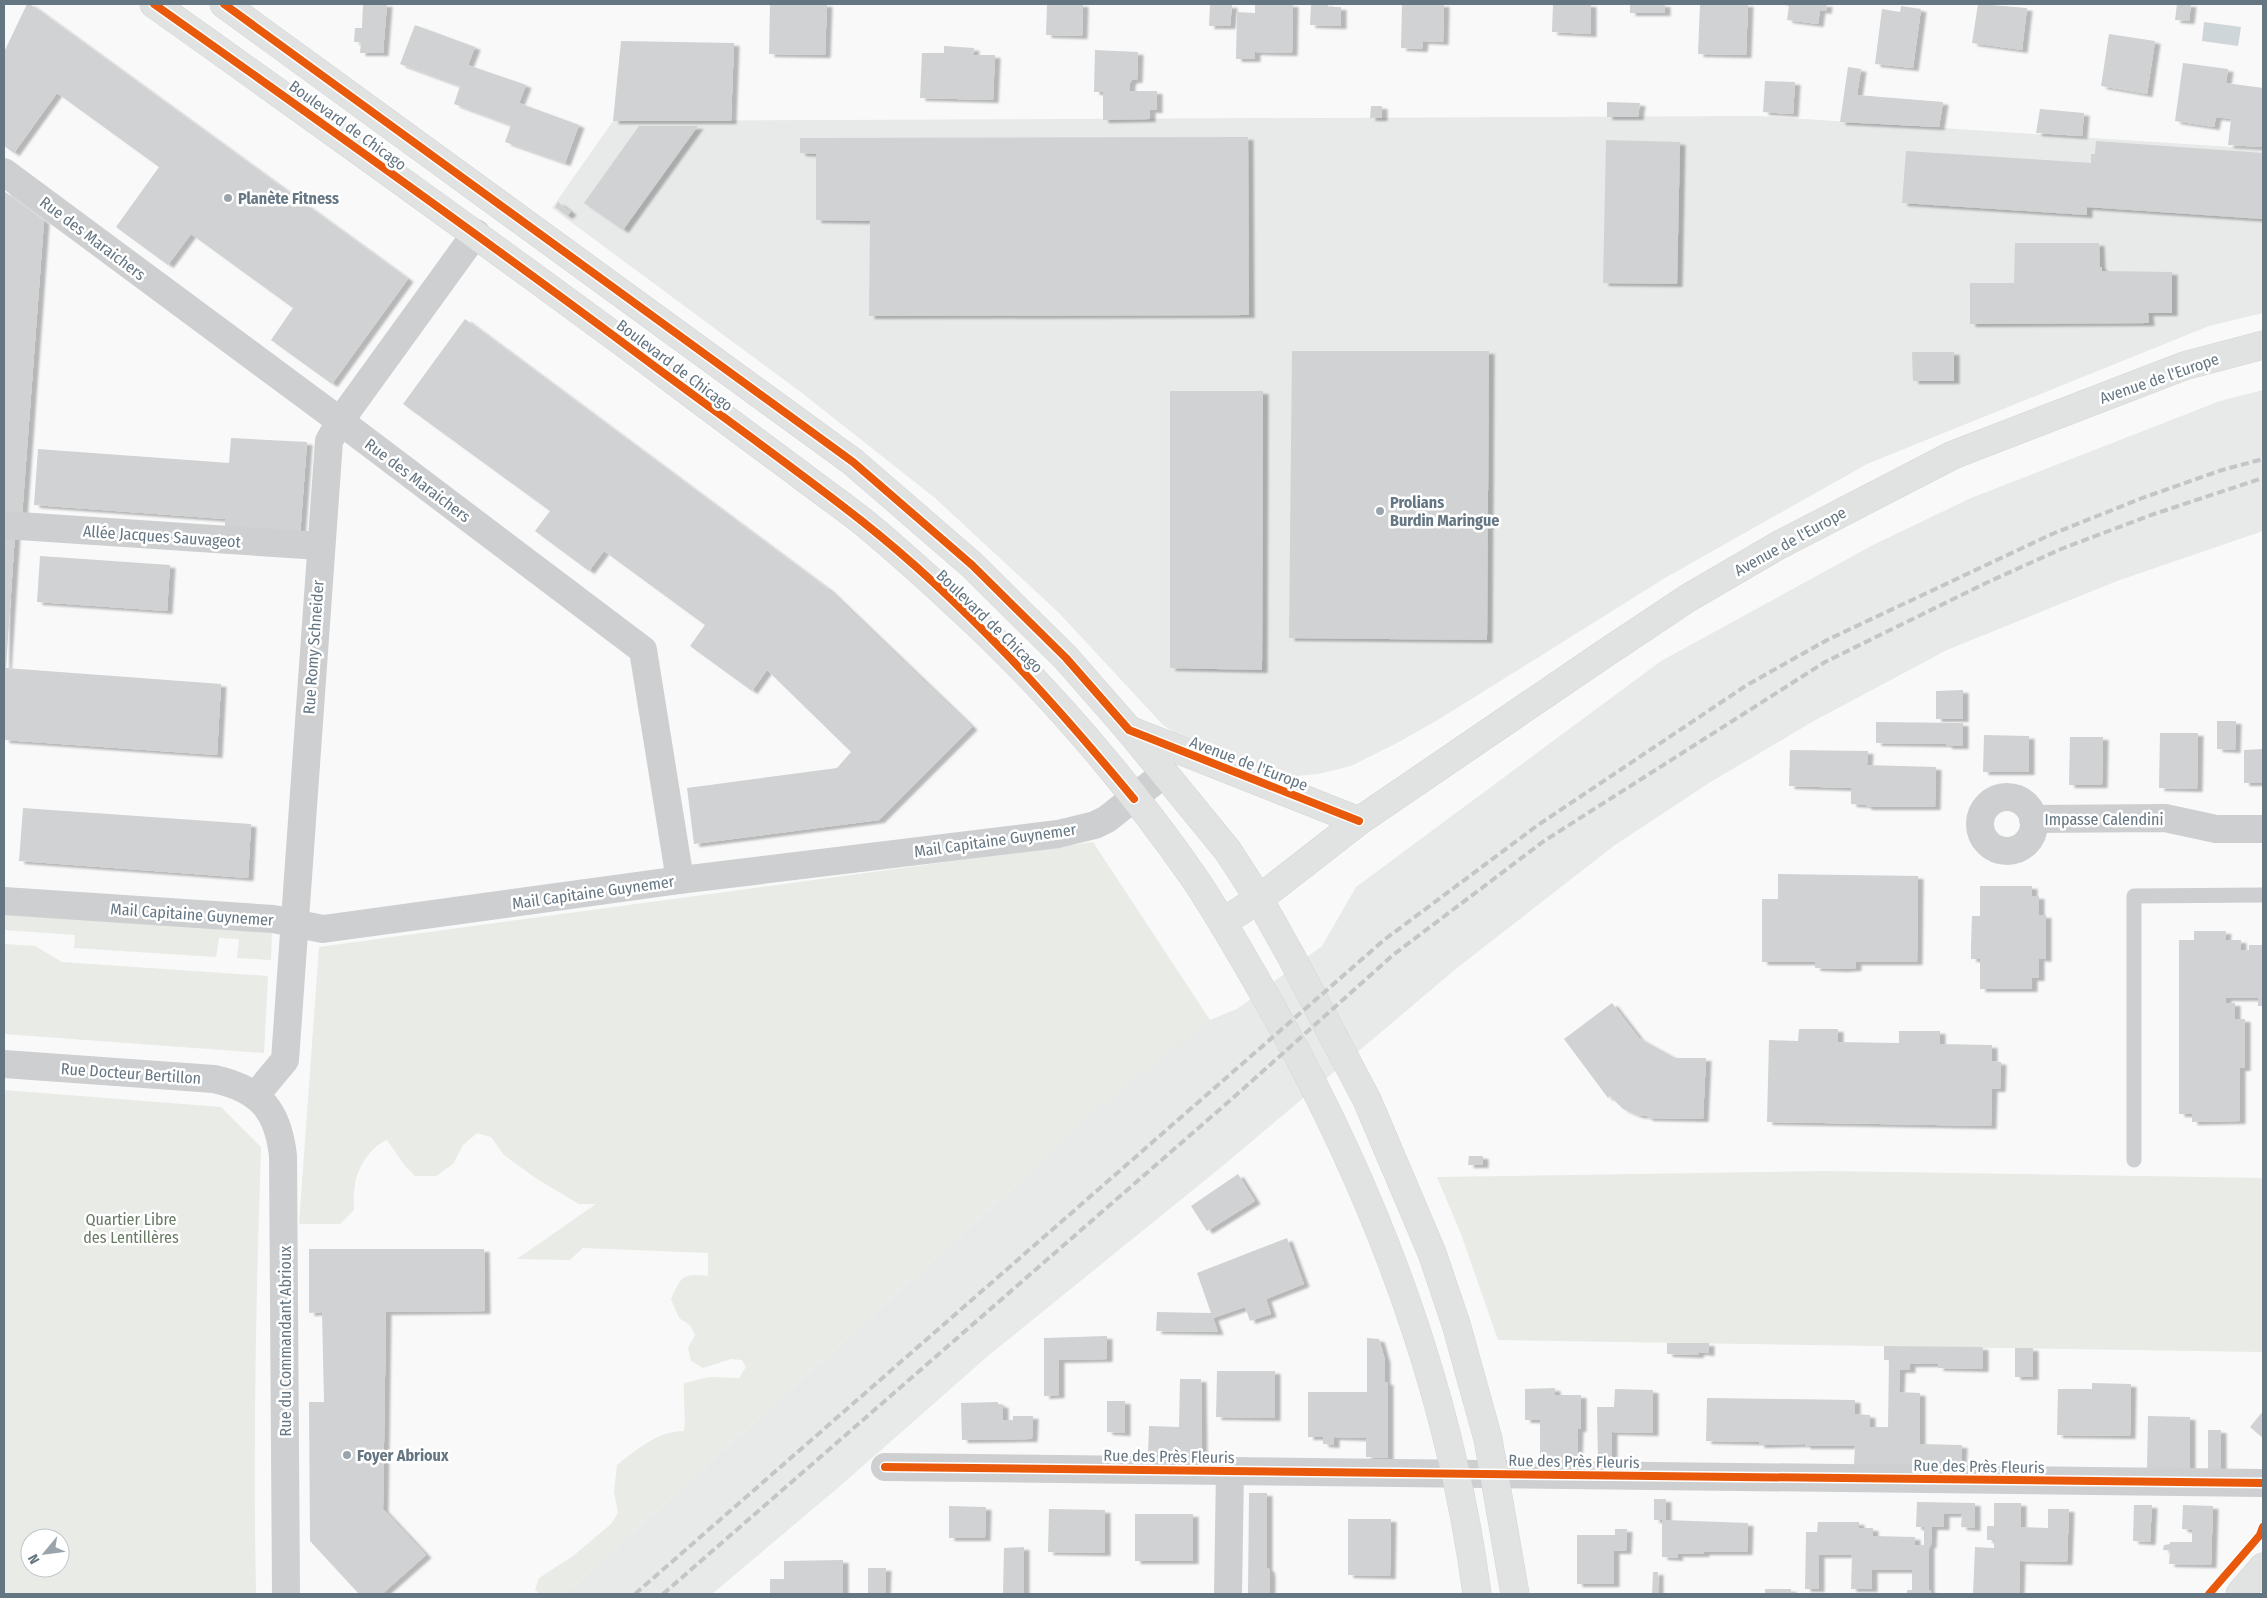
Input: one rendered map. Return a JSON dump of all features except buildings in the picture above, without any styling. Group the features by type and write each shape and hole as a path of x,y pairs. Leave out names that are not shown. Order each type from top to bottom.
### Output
{"main road":[{"name":"Boulevard de Chicago","path":"154,4 476,233 865,524 959,606 1060,710 1134,799 1195,880 1223,922 1327,1107 1376,1219 1402,1286 1424,1356 1441,1412 1455,1473 1477,1594"},
{"name":"Boulevard de Chicago","path":"224,4 854,462 984,577 1066,658 1129,730 1228,851 1259,899 1367,1100 1426,1236 1456,1324 1478,1398 1495,1473 1516,1594"},
{"name":"Avenue de l'Europe","path":"1223,922 1259,899 1359,821 1680,603 1779,545 1953,455 2184,366 2263,345"},
{"name":"Avenue de l'Europe","path":"1129,730 1359,821"},
{"path":"2240,1594 2263,1568"}],"street":[{"name":"Rue des Maraichers","path":"4,172 340,421 643,650 680,880"},
{"name":"Rue Romy Schneider","path":"255,1096 285,1060 320,546 329,441 340,421 476,233"},
{"name":"Allée Jacques Sauvageot","path":"4,525 320,546"},
{"name":"Mail Capitaine Guynemer","path":"4,901 264,918 323,929 680,880 1058,834 1096,825 1134,799 1165,774"},
{"name":"Impasse Calendini","path":"2034,819 2165,818 2216,829 2263,829"},
{"name":"Rue Docteur Bertillon","path":"4,1064 214,1079 231,1083 255,1096"},
{"name":"Rue du Commandant Abrioux","path":"255,1096 275,1118 281,1136 283,1156 286,1594"},
{"name":"Rue des Près Fleuris","path":"885,1466 2263,1483"},
{"path":"1228,1594 1230,1470"}],"lane":[{"path":"2134,1160 2134,896 2263,895"}],"shaded area":[{"path":"2204,22 2241,27 2238,46 2202,41"},
{"path":"1758,116 2263,149 2263,313 2209,326 1867,464 1665,578 1441,718 1399,742 1351,766 1318,774 1296,776 1272,774 1180,737 1162,724 1059,613 935,498 802,393 552,208 613,121"},
{"path":"2263,390 2263,531 2117,581 1947,650 1812,722 1709,783 1615,845 1457,968 1225,1164 988,1356 839,1487 712,1594 565,1594 1025,1177 1102,1082 1210,1020 1237,1009 1322,946 1356,887 1661,661 1873,545 1971,498 2220,401"}],"green space":[{"path":"1093,842 1210,1020 1079,1124 1025,1177 565,1594 540,1594 535,1590 539,1578 573,1556 611,1524 618,1513 614,1492 617,1465 648,1442 665,1434 684,1431 684,1383 710,1377 739,1378 746,1367 742,1360 731,1359 703,1368 691,1361 688,1348 695,1335 690,1325 679,1318 671,1299 684,1278 693,1275 708,1276 708,1253 583,1248 570,1260 517,1259 596,1204 579,1204 537,1179 504,1155 491,1137 477,1133 463,1145 453,1164 436,1176 415,1176 405,1166 387,1140 381,1143 370,1152 362,1165 354,1188 354,1210 340,1224 299,1224 319,947"},
{"path":"4,911 272,930 271,960 237,958 239,939 219,938 216,957 74,948 75,935 4,930"},
{"path":"4,944 35,946 62,962 268,976 264,1053 4,1034"},
{"name":"Quartier Libre des Lentillères","path":"4,1090 221,1107 261,1147 256,1370 256,1594 4,1594"},
{"path":"1827,1171 2263,1178 2263,1352 1498,1340 1461,1234 1437,1177"}],"railway":[{"path":"635,1594 1384,940 1538,825 1747,685 1827,640 2052,534 2145,497 2222,470 2263,459"},
{"path":"663,1594 1234,1097 1393,955 1544,841 1825,662 1986,583 2061,549 2151,515 2263,478"}],"cycle path":[{"path":"154,4 515,263 863,522 901,553 972,619 1039,689 1134,799"},
{"path":"224,4 853,462 972,565 1066,658 1129,730 1359,821"},
{"path":"885,1467 2263,1483"},
{"path":"2209,1594 2260,1535 2263,1527"}],"place":[{"name":"Planète Fitness","path":"228,198"},
{"name":"Prolians Burdin Maringue","path":"1380,511"},
{"name":"Foyer Abrioux","path":"347,1455"}]}
